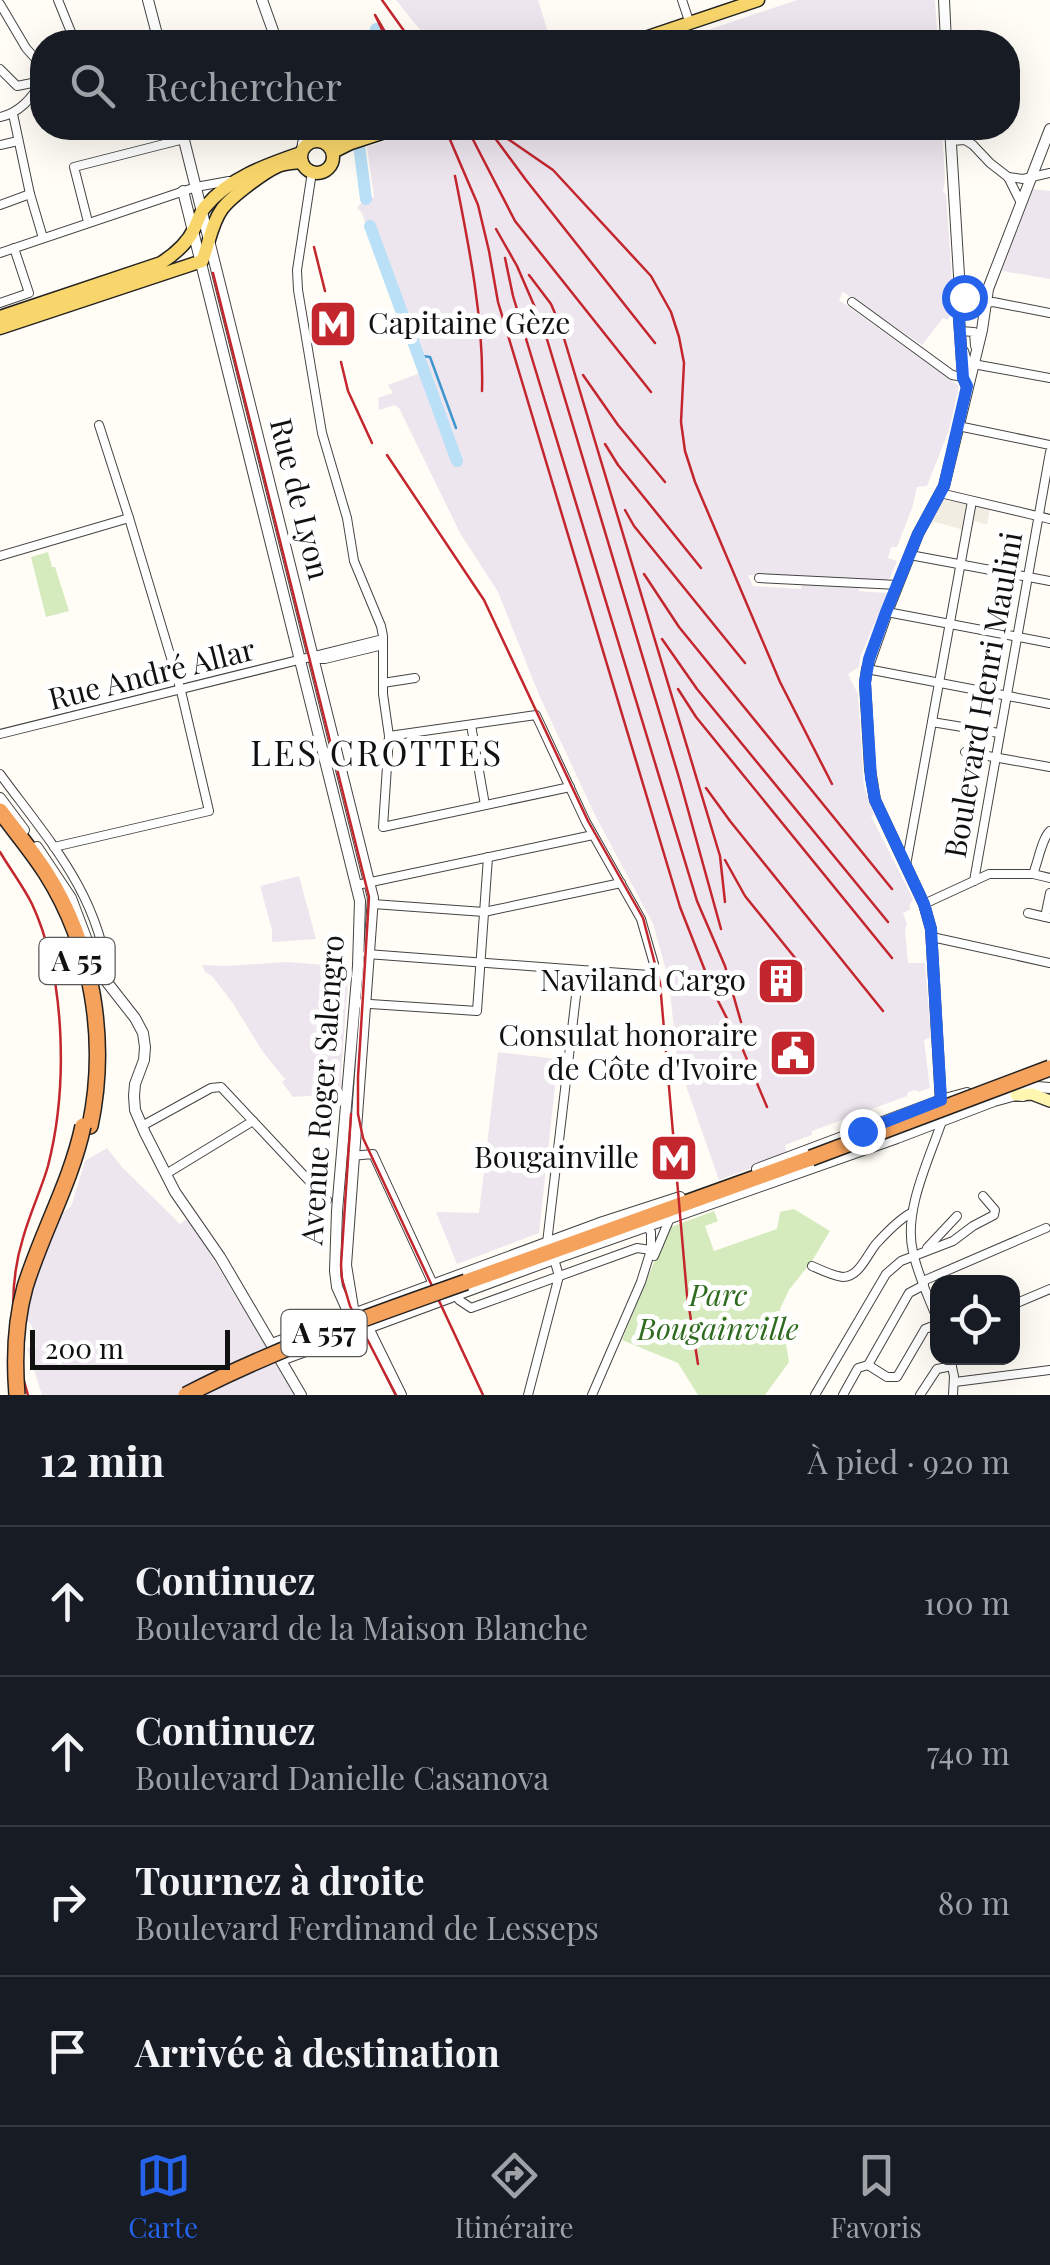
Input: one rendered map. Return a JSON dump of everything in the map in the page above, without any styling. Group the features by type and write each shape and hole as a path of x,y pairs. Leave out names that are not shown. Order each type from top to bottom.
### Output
{"highway":[{"name":"A 55","path":"0,810 47,874 76,936 93,998 98,1045 94,1108 80,1163 42,1260 24,1322 20,1395"},
{"name":"A 55","path":"0,821 39,875 69,935 86,994 91,1047 90,1085 81,1138 20,1311 15,1351 20,1395"},
{"path":"948,1098 1050,1071"},
{"path":"602,1228 696,1200 1050,1071"},
{"path":"988,1091 1028,1084 1050,1085"},
{"name":"A 557","path":"186,1395 289,1346 602,1228"}],"main road":[{"path":"671,30 758,0"},
{"path":"304,160 310,142 328,144 336,140"},
{"path":"0,318 161,263 176,253 194,231 195,211 221,191 265,165 304,160 321,173 333,162 328,144"},
{"path":"0,328 202,261 222,208 271,170 304,160"},
{"path":"195,211 234,198"},
{"path":"1011,1096 1032,1094 1048,1104"}],"street":[{"path":"58,0 70,30"},
{"path":"148,0 156,30"},
{"path":"262,0 273,30"},
{"path":"682,0 690,24"},
{"path":"944,0 945,30"},
{"path":"0,4 30,52"},
{"path":"0,69 17,86 30,83"},
{"path":"0,117 13,114 30,95"},
{"path":"13,114 44,238"},
{"path":"930,1300 914,1256 911,1233 912,1213 948,1098 932,937 924,904 875,800 865,682 886,612 944,486 988,288 1050,129"},
{"path":"88,222 74,166 159,140"},
{"name":"Rue de Lyon","path":"184,140 196,187 195,211"},
{"path":"304,140 298,290 322,433 348,518 354,561 382,626 389,736 383,827 570,786"},
{"path":"323,140 328,144"},
{"path":"0,145 18,141"},
{"path":"965,382 951,141 969,142 1008,177 1031,178 1050,173"},
{"path":"1008,177 1021,203"},
{"path":"0,253 183,191 237,180"},
{"name":"Rue de Lyon","path":"183,191 210,244 370,882"},
{"path":"0,205 30,194"},
{"name":"Rue de Lyon","path":"194,231 352,864"},
{"path":"0,303 29,293 14,248"},
{"path":"973,300 988,288"},
{"path":"960,292 967,299 986,304 1050,312"},
{"path":"852,302 965,382"},
{"path":"961,336 972,330 975,334 974,360"},
{"path":"961,336 967,360 1050,378"},
{"path":"54,847 209,811 181,691 98,425"},
{"path":"958,426 1050,448"},
{"name":"Boulevard Henri Maulini","path":"974,881 1050,448"},
{"path":"940,494 1050,519"},
{"path":"906,866 972,501"},
{"path":"0,556 130,518"},
{"path":"910,556 1050,581"},
{"path":"759,578 898,585"},
{"path":"886,612 1050,643"},
{"name":"Rue André Allar","path":"0,734 384,642"},
{"path":"867,669 1050,704"},
{"path":"383,682 416,678"},
{"path":"364,954 649,975 654,964 641,919 593,834 536,715 389,736"},
{"path":"932,722 999,734"},
{"path":"471,724 484,806"},
{"path":"965,752 1050,767"},
{"path":"0,774 79,884 95,919 112,990"},
{"path":"0,798 58,876 71,898 99,972 143,1033 144,1060 136,1084 135,1110 166,1174 301,1395"},
{"path":"1033,874 1050,820"},
{"path":"357,885 593,834"},
{"path":"361,1004 478,1011 488,857"},
{"name":"Avenue Roger Salengro","path":"352,864 360,901 364,954"},
{"path":"924,904 996,873 1050,878"},
{"name":"Avenue Roger Salengro","path":"370,882 373,904 364,954 335,1271 346,1307 368,1328 401,1395"},
{"path":"373,904 484,912 621,883"},
{"path":"1028,913 1047,918 1050,893"},
{"path":"932,937 1050,963"},
{"path":"546,1243 579,970"},
{"path":"142,1126 217,1086 224,1088 327,1200"},
{"path":"272,1344 546,1243 602,1228 948,1098 988,1091"},
{"path":"884,1141 912,1126 1011,1096"},
{"path":"907,1113 912,1126"},
{"path":"281,1360 942,1117"},
{"path":"166,1174 252,1120"},
{"path":"348,1156 373,1154 433,1284"},
{"path":"816,1395 886,1274 901,1261 952,1241 994,1216 995,1210 983,1196"},
{"path":"812,1266 838,1276 851,1275 902,1218 912,1213"},
{"path":"924,1252 958,1216"},
{"path":"592,1395 670,1218"},
{"path":"640,1282 651,1250 646,1226"},
{"path":"843,1395 858,1368 868,1365 909,1293 1046,1228"},
{"path":"451,1278 459,1300 471,1308 637,1248 651,1250"},
{"path":"519,1395 528,1393 559,1276 554,1259"},
{"path":"1020,1302 1050,1291"},
{"path":"868,1365 887,1377 897,1377 930,1327"},
{"path":"920,1395 937,1370 946,1365"},
{"path":"952,1365 954,1395"},
{"path":"955,1382 1050,1370"}],"shaded area":[{"path":"396,0 538,0 547,30 420,30"},
{"path":"797,0 935,0 937,30 708,30"},
{"path":"387,140 943,140 943,192 954,308 950,309 950,317 943,318 922,345 843,292 839,300 959,386 949,430 927,486 917,487 897,547 891,547 888,558 897,561 890,578 884,582 748,575 753,586 801,589 802,583 858,585 859,591 887,593 859,667 848,674 858,694 864,787 874,815 871,816 913,899 911,909 903,913 908,963 925,963 931,1037 924,1040 930,1088 908,1092 907,1096 812,1131 812,1135 785,1145 787,1155 719,1180 677,1060 669,981 653,924 595,815 539,695 498,592 460,533 399,408 395,405 379,410 378,398 393,393 388,385 420,373 357,208 361,200 374,197 367,147"},
{"path":"1033,189 1050,191 1050,279 1002,271"},
{"path":"943,499 990,508 987,525 975,521 971,532 935,522 929,525"},
{"path":"299,876 316,939 272,942 260,886"},
{"path":"288,962 349,967 342,1094 293,1097 282,1082 287,1078 263,1052 232,1002 202,965"},
{"path":"498,1052 558,1059 539,1233 457,1264 436,1212 479,1213"},
{"path":"107,1148 180,1224 188,1218 296,1395 42,1395 27,1348 36,1346 32,1325 24,1318 42,1225 71,1207 85,1161"}],"green space":[{"path":"48,552 69,611 46,617 31,557"},
{"name":"Parc Bougainville","path":"794,1209 830,1231 780,1309 789,1362 765,1395 698,1395 678,1363 622,1340 668,1228 714,1211 718,1221 705,1226 714,1251 777,1229 780,1212"}],"waterway":[{"path":"358,140 366,199"},
{"path":"370,226 402,313"},
{"path":"407,325 457,461"},
{"path":"415,346 423,356 430,357 456,428"}],"tram line":[{"path":"213,273 369,897 358,1077 358,1114 363,1138 483,1395"},
{"path":"351,1114 342,1279 350,1306 396,1395"}],"railway":[{"path":"382,0 403,30"},
{"path":"382,30 375,15 384,30"},
{"path":"450,140 478,205 498,302 680,907 713,991 767,1107"},
{"path":"473,140 515,221 651,392"},
{"path":"496,140 655,343"},
{"path":"509,140 553,170 651,276 671,312 684,363 681,422 695,482 780,682 832,784"},
{"path":"455,176 478,310 482,391"},
{"path":"496,229 543,326 721,929"},
{"path":"314,247 325,291"},
{"path":"505,258 513,296 697,901 725,966 741,1022"},
{"path":"529,275 551,304 560,325 720,856 725,902"},
{"path":"341,362 348,391 372,443"},
{"path":"583,375 665,482"},
{"path":"605,444 701,568"},
{"path":"387,455 484,600 588,821 643,918 660,983 687,1295 698,1364"},
{"path":"625,510 745,663"},
{"path":"644,574 679,627 892,889"},
{"path":"662,639 697,689 888,922"},
{"path":"678,689 696,717 892,958"},
{"path":"706,788 883,1011"},
{"path":"0,852 28,897 43,933 52,965 60,1033 61,1068 54,1135 48,1166 23,1238 13,1297 15,1337 28,1395"},
{"path":"725,860 745,896 804,969"}],"place":[{"name":"Capitaine Gèze","path":"333,324"},
{"name":"Naviland Cargo","path":"781,981"},
{"name":"Consulat honoraire de Côte d'Ivoire","path":"793,1053"},
{"name":"Bougainville","path":"674,1158"}],"district":[{"name":"LES CROTTES","path":"377,754"}],"route":[{"path":"862,1131 941,1100 931,929 924,904 875,800 865,682 886,612 918,534 944,486 967,386 963,378 960,292 964,297"}]}
